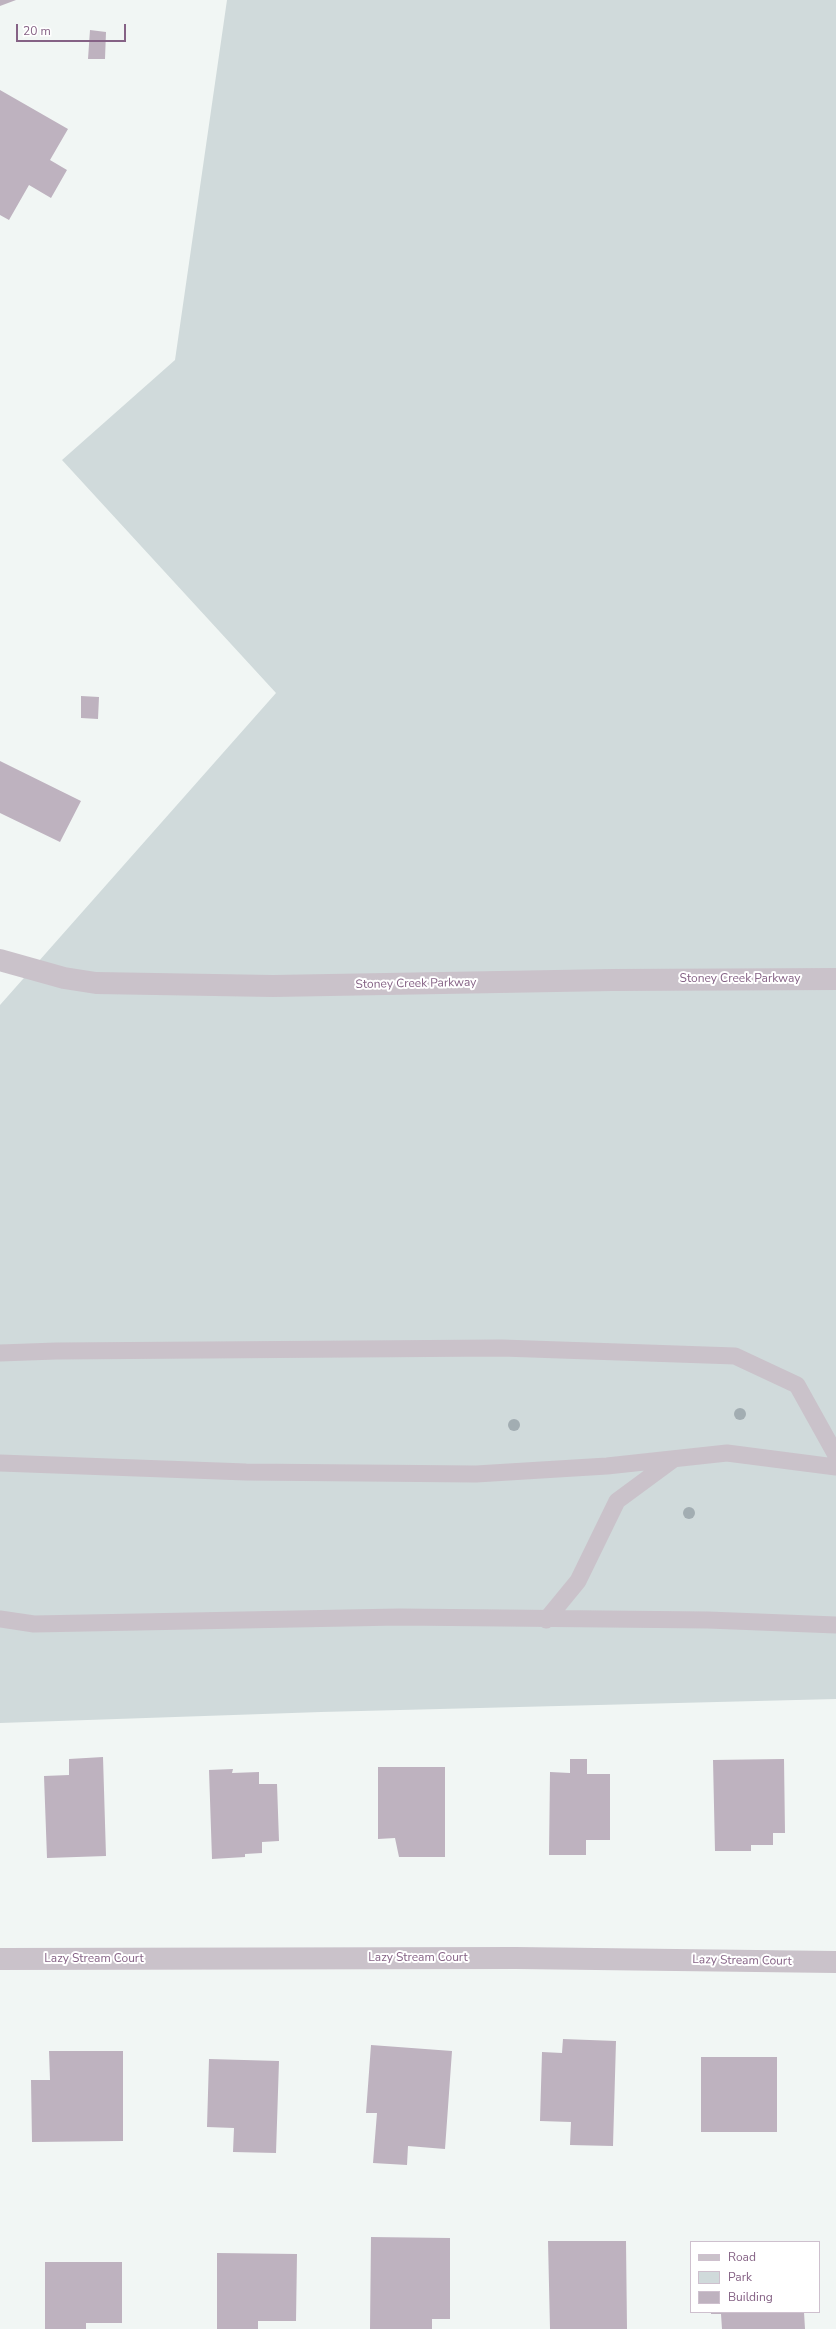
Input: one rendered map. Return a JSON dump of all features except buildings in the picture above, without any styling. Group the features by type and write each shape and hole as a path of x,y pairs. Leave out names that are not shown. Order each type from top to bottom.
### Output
{"street":[{"name":"Stoney Creek Parkway","path":"0,960 72,980 104,983 273,986 604,980 836,979"},
{"name":"Lazy Stream Court","path":"0,1959 508,1958 836,1962"}],"lane":[{"path":"0,1353 64,1351 502,1348 736,1356 797,1385 836,1454"},
{"path":"0,1463 246,1472 476,1474 607,1466 727,1454 836,1467"},
{"path":"546,1620 578,1581 617,1501 674,1459"},
{"path":"0,1619 34,1624 399,1617 546,1620 708,1620 836,1625"}],"green space":[{"path":"227,0 836,0 836,1699 321,1712 0,1723 0,1005 276,693 62,460 175,360"}]}
